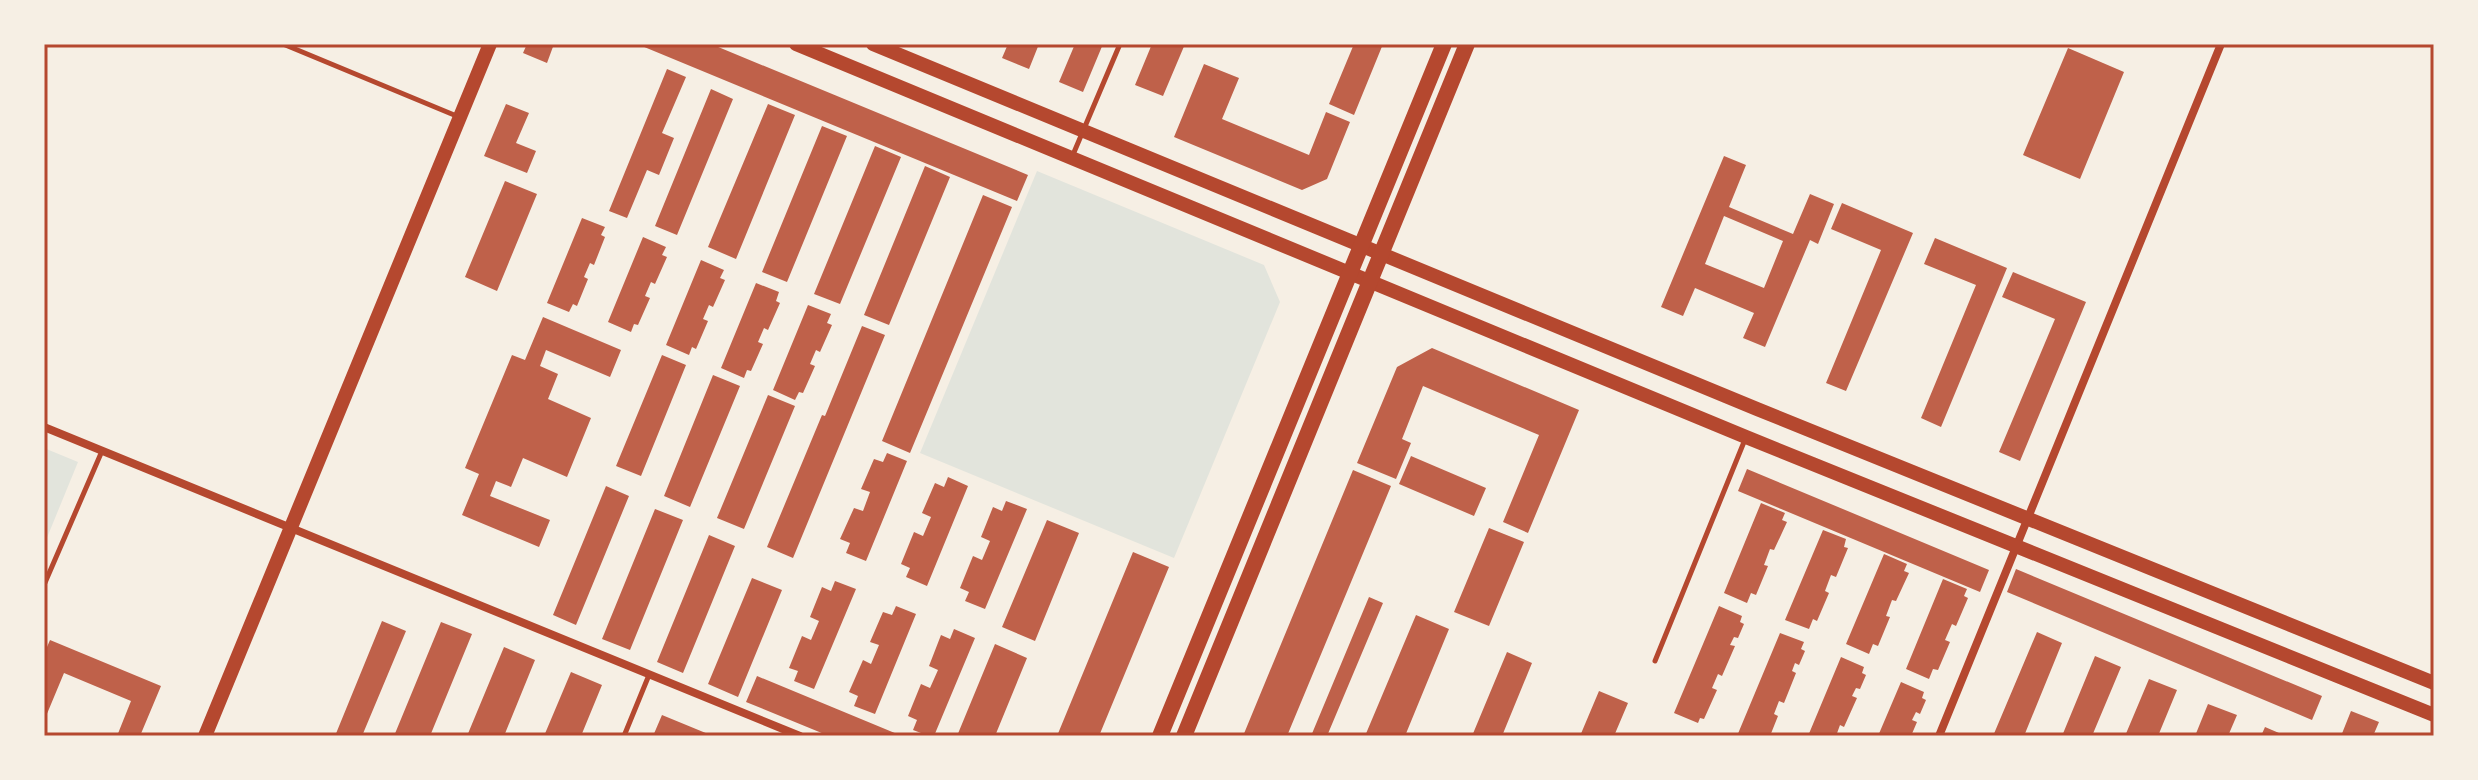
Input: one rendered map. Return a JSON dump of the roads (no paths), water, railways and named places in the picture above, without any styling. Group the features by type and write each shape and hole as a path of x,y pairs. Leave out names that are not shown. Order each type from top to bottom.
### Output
{"main road":[{"path":"1160,736 1444,44"},
{"path":"1184,736 1467,44"}],"street":[{"path":"205,736 490,44"},
{"path":"796,44 1746,437 2434,715"},
{"path":"873,44 2026,519 2434,683"},
{"path":"1939,736 2221,44"},
{"path":"44,427 800,736"}],"lane":[{"path":"283,44 461,117"},
{"path":"1072,158 1120,44"},
{"path":"1655,661 1746,437"},
{"path":"44,585 102,451"},
{"path":"624,736 649,674"}]}
